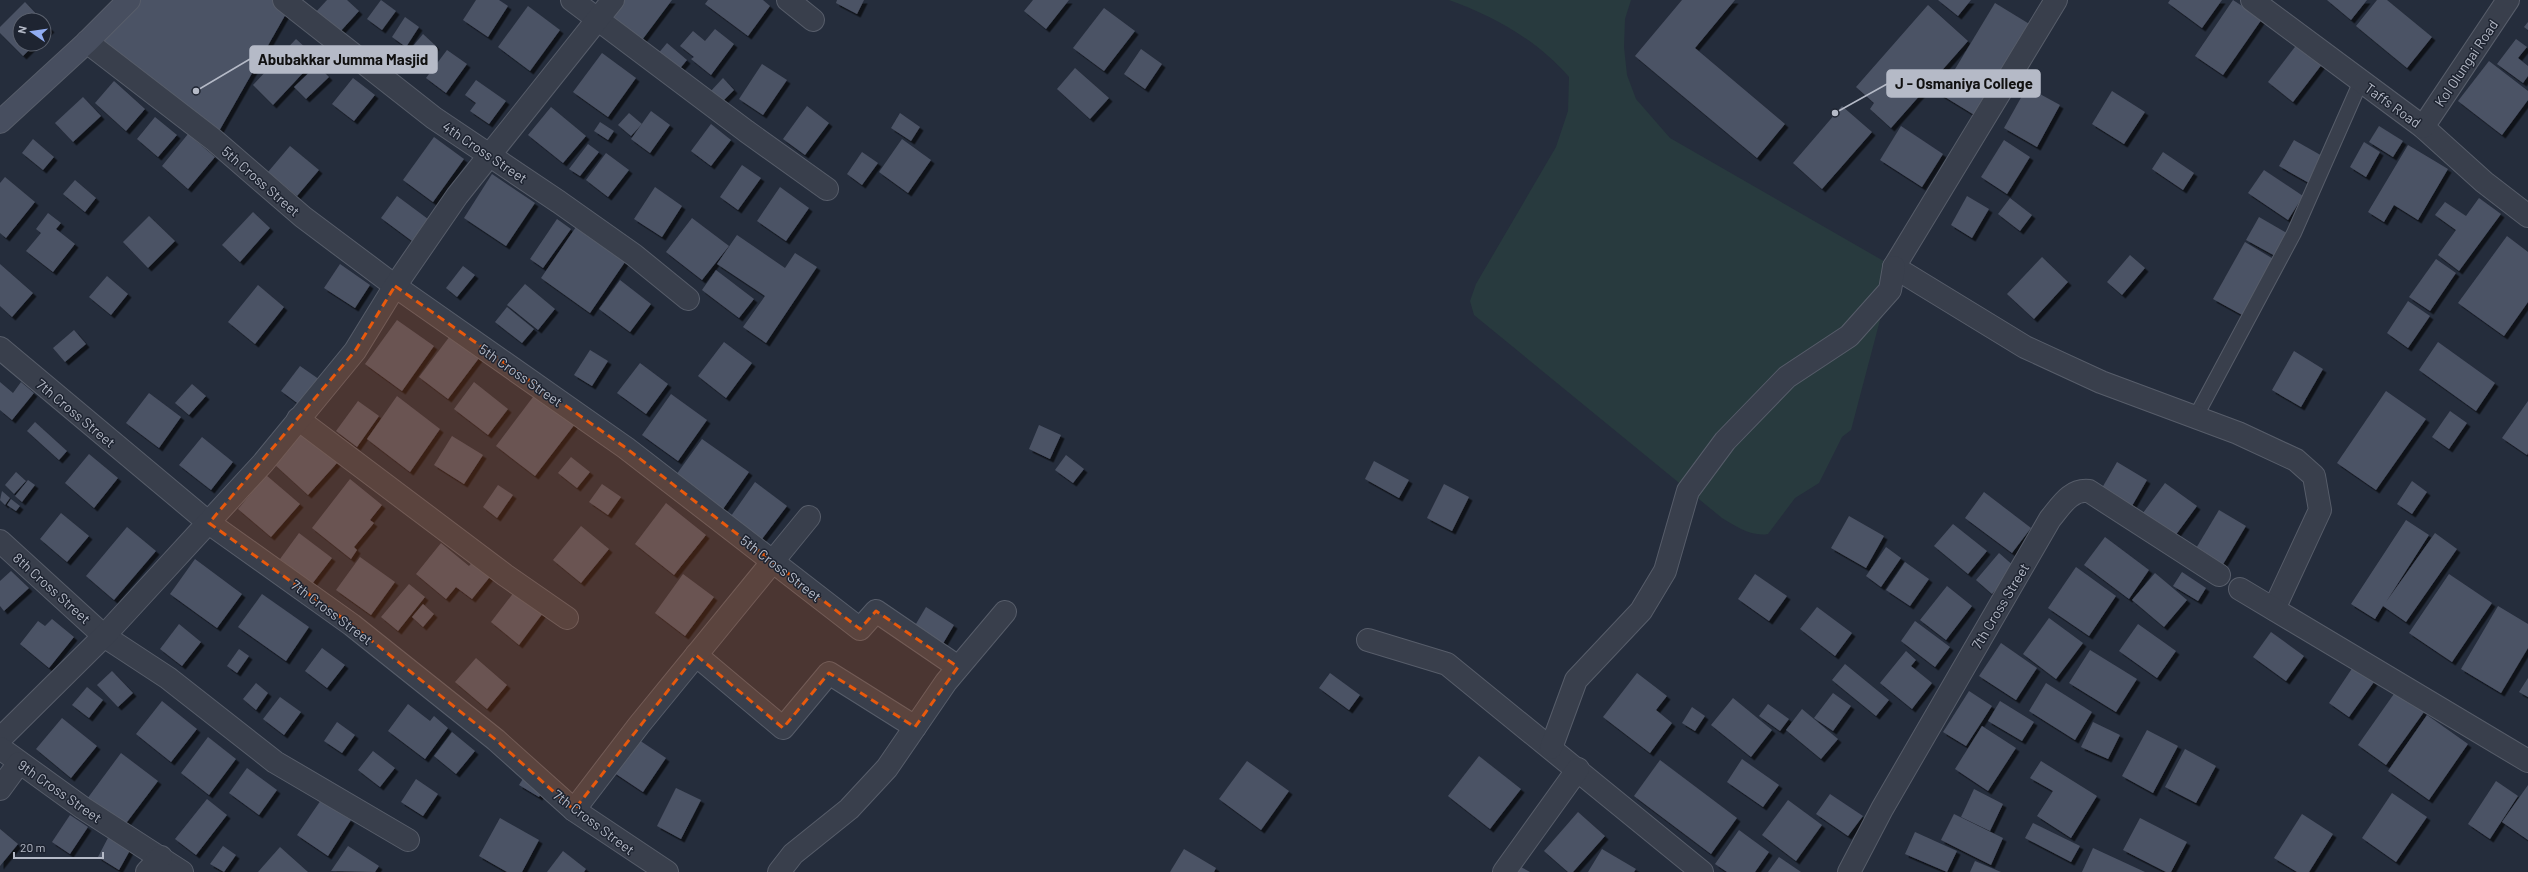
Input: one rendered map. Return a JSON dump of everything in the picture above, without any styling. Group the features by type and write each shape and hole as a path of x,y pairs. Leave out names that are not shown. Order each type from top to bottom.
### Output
{"main road":[{"path":"0,122 87,42 129,0"}],"street":[{"name":"4th Cross Street","path":"284,0 434,118 490,154 634,255 688,299"},
{"path":"572,0 827,189"},
{"path":"0,739 104,636 209,523 355,351 395,286 457,196 613,0"},
{"path":"788,0 813,20"},
{"path":"1551,748 1576,680 1641,611 1665,571 1688,491 1725,441 1787,378 1848,336 1890,290 1894,267 2056,0"},
{"name":"Taffs Road","path":"2252,0 2423,127 2484,182 2528,216"},
{"name":"Kol Olungai Road","path":"2423,127 2508,0"},
{"name":"5th Cross Street","path":"87,42 214,140 303,217 395,286 626,448 860,629 876,611 958,667"},
{"path":"1894,267 2025,347 2101,382 2277,450 2296,460 2314,476 2320,510 2274,609"},
{"name":"7th Cross Street","path":"0,348 209,523 352,625 496,740 574,810 656,870"},
{"path":"298,419 506,575 567,618"},
{"name":"7th Cross Street","path":"1849,872 1886,803 2050,519 2070,494 2080,490 2089,491 2220,575"},
{"path":"574,810 696,655 809,517"},
{"name":"8th Cross Street","path":"0,541 104,636 168,678 275,762 408,840"},
{"path":"2240,590 2528,761"},
{"path":"779,872 793,854 848,809 887,768 958,667 1005,612"},
{"path":"1368,640 1447,664 1578,769 1702,872"},
{"path":"696,655 783,728 828,673 915,727"},
{"name":"9th Cross Street","path":"0,748 83,808 154,864 182,872"},
{"path":"0,789 19,763"},
{"path":"1504,872 1578,769"}],"lane":[{"path":"2195,418 2294,233 2361,81"}],"highlighted area":[{"path":"395,286 626,448 860,629 876,611 958,667 915,727 829,673 783,728 696,655 574,810 496,740 352,625 209,523 355,351"}],"shaded area":[{"path":"1449,0 1631,0 1625,19 1624,47 1627,75 1636,99 1670,138 1894,267 1851,430 1842,437 1819,483 1795,498 1768,534 1762,535 1750,532 1722,518 1474,315 1470,301 1476,284 1556,147 1568,111 1569,77 1544,52 1514,31 1466,6"}],"building":[{"path":"129,0 284,0 291,5 214,140 87,42"},
{"path":"327,0 347,0 359,11 338,34 315,13"},
{"path":"381,0 396,11 382,30 367,19"},
{"path":"476,0 499,0 508,6 488,37 463,20"},
{"path":"621,0 672,0 642,40 610,15"},
{"path":"708,0 763,0 770,6 748,36 705,4"},
{"path":"837,0 864,0 857,14 836,3"},
{"path":"1033,0 1069,0 1046,29 1024,11"},
{"path":"1682,0 1735,0 1695,48 1785,124 1757,158 1635,56"},
{"path":"1938,0 1971,0 1958,16"},
{"path":"2170,0 2222,0 2202,28 2168,3"},
{"path":"2233,0 2262,19 2223,75 2195,56"},
{"path":"2327,0 2367,0 2351,20"},
{"path":"2377,0 2387,0 2432,37 2407,68 2356,26"},
{"path":"25,2 34,12 15,12"},
{"path":"1995,3 2031,25 1976,116 1940,94"},
{"path":"1928,5 1968,41 1891,128 1870,109 1874,103 1856,87"},
{"path":"528,6 560,30 530,71 498,47"},
{"path":"1104,8 1135,31 1104,71 1073,48"},
{"path":"12,15 12,45 0,33 0,27"},
{"path":"405,17 419,27 406,47 392,37"},
{"path":"2528,22 2528,30 2524,27"},
{"path":"715,29 734,44 711,75 691,59 694,57 680,46 693,31 705,41"},
{"path":"423,34 436,46 417,68 404,57"},
{"path":"296,39 317,58 273,105 253,85"},
{"path":"2516,39 2527,47 2518,58 2528,66 2528,76 2523,83 2497,64"},
{"path":"667,43 687,60 677,72 657,55"},
{"path":"2298,43 2323,63 2293,102 2268,82"},
{"path":"1141,49 1162,64 1145,89 1124,74"},
{"path":"447,50 467,64 446,93 426,78"},
{"path":"19,52 27,52 23,56"},
{"path":"602,53 636,78 608,117 573,92"},
{"path":"2489,61 2528,91 2528,100 2502,135 2458,101"},
{"path":"762,64 787,80 763,115 739,99"},
{"path":"317,65 329,77 306,99 294,87"},
{"path":"1075,68 1109,98 1090,119 1057,89"},
{"path":"353,78 375,95 354,121 332,104"},
{"path":"723,78 734,90 721,103 710,92"},
{"path":"476,80 506,101 489,124 470,111 476,103 465,95"},
{"path":"114,81 145,109 126,131 95,103"},
{"path":"2027,87 2060,105 2037,147 2004,128"},
{"path":"2112,91 2145,112 2124,144 2092,124"},
{"path":"83,97 101,116 73,142 55,123"},
{"path":"807,106 829,123 805,155 783,139"},
{"path":"1842,106 1872,132 1822,189 1793,163"},
{"path":"551,107 586,136 563,163 528,135"},
{"path":"651,111 670,125 650,153 631,139"},
{"path":"629,113 642,124 631,136 618,125"},
{"path":"900,113 920,127 911,141 891,128"},
{"path":"155,117 177,135 158,157 137,139"},
{"path":"600,122 614,131 608,140 594,131"},
{"path":"711,124 731,140 711,166 691,151"},
{"path":"1901,126 1943,154 1922,187 1880,160"},
{"path":"2379,126 2403,141 2393,157 2369,142"},
{"path":"188,134 215,157 188,189 162,166"},
{"path":"434,137 464,159 433,202 403,180"},
{"path":"33,139 54,157 43,170 22,153"},
{"path":"902,139 931,160 908,193 879,172"},
{"path":"2004,140 2030,157 2007,194 1981,177"},
{"path":"2294,140 2324,157 2309,183 2279,166"},
{"path":"2364,142 2380,152 2366,177 2350,167"},
{"path":"588,144 599,152 580,176 569,169"},
{"path":"2408,145 2448,169 2418,220 2394,205 2384,222 2368,212"},
{"path":"290,146 319,170 297,196 268,172"},
{"path":"862,152 878,163 862,185 847,174"},
{"path":"2163,152 2194,173 2183,190 2152,169"},
{"path":"606,153 629,170 608,197 586,180"},
{"path":"742,165 761,178 738,210 720,197"},
{"path":"2264,170 2303,196 2288,220 2248,193"},
{"path":"492,174 535,203 506,246 464,218"},
{"path":"5,177 35,202 6,238 0,233 0,183"},
{"path":"75,180 96,198 85,212 63,194"},
{"path":"655,187 682,206 662,237 634,219"},
{"path":"780,187 809,208 786,241 757,221"},
{"path":"397,196 428,219 412,241 381,218"},
{"path":"1967,196 1989,209 1972,238 1951,225"},
{"path":"2010,198 2032,215 2020,231 1998,214"},
{"path":"2479,198 2501,214 2459,271 2438,255 2456,230 2435,215 2445,202 2466,216"},
{"path":"253,212 270,228 240,262 222,245"},
{"path":"48,213 61,223 56,229 75,244 53,272 26,251 41,233 36,229"},
{"path":"149,216 175,241 148,268 123,242"},
{"path":"2259,217 2290,235 2277,257 2246,240"},
{"path":"692,218 729,246 702,280 666,252"},
{"path":"557,219 571,229 543,268 530,259"},
{"path":"576,227 625,262 590,313 541,278"},
{"path":"737,235 785,268 795,253 817,267 766,343 743,327 765,296 717,264"},
{"path":"2507,236 2528,252 2528,302 2504,336 2458,303"},
{"path":"2245,242 2275,260 2244,316 2213,299"},
{"path":"2130,255 2145,268 2122,295 2107,282"},
{"path":"2042,257 2068,282 2034,319 2007,294"},
{"path":"2436,259 2456,273 2430,311 2409,297"},
{"path":"0,264 33,293 12,317 0,306"},
{"path":"340,264 370,285 355,308 324,288"},
{"path":"463,266 475,275 457,297 446,288"},
{"path":"716,270 754,299 739,318 702,290"},
{"path":"107,276 128,294 111,315 89,297"},
{"path":"620,280 651,304 630,332 599,309"},
{"path":"525,284 555,309 538,330 507,305"},
{"path":"258,285 284,307 255,344 228,322"},
{"path":"2408,301 2430,316 2408,348 2387,333"},
{"path":"507,307 534,329 522,343 495,322"},
{"path":"397,320 434,346 402,391 365,364"},
{"path":"74,330 86,344 65,362 53,348"},
{"path":"450,336 479,358 448,399 419,377"},
{"path":"724,342 752,363 726,398 698,376"},
{"path":"2438,342 2495,383 2476,411 2419,370"},
{"path":"590,350 608,361 592,386 574,375"},
{"path":"2294,351 2323,369 2301,407 2272,390"},
{"path":"640,363 668,384 646,414 617,393"},
{"path":"300,366 323,382 304,408 281,391"},
{"path":"0,382 13,393 21,382 34,393 12,420 0,410"},
{"path":"474,382 508,409 488,435 454,409"},
{"path":"192,384 206,396 189,415 175,403"},
{"path":"2386,391 2426,419 2376,490 2337,463"},
{"path":"149,393 181,417 159,448 126,423"},
{"path":"536,393 575,424 535,476 496,446"},
{"path":"671,394 707,420 678,461 642,435"},
{"path":"397,396 440,429 410,472 367,439"},
{"path":"358,401 379,416 357,447 336,431"},
{"path":"2528,401 2528,453 2527,455 2502,438"},
{"path":"2450,411 2467,423 2449,449 2432,437"},
{"path":"35,422 67,451 59,460 27,431"},
{"path":"1039,425 1061,435 1050,459 1029,449"},
{"path":"303,432 337,463 308,495 274,464"},
{"path":"452,436 483,455 464,484 434,465"},
{"path":"202,437 233,462 211,490 179,465"},
{"path":"702,439 749,472 723,509 676,475"},
{"path":"89,454 118,478 94,508 65,483"},
{"path":"1066,455 1084,469 1073,483 1055,470"},
{"path":"571,457 590,472 577,488 558,473"},
{"path":"1374,461 1409,480 1399,498 1365,479"},
{"path":"2117,462 2147,480 2132,506 2102,488"},
{"path":"16,472 26,481 14,494 5,485"},
{"path":"266,475 300,504 271,537 238,509"},
{"path":"350,479 382,505 370,520 374,523 354,547 357,550 351,559 312,528"},
{"path":"28,480 35,485 22,502 15,496"},
{"path":"2412,481 2427,492 2412,514 2397,504"},
{"path":"755,482 787,506 762,539 731,516"},
{"path":"2165,483 2197,506 2175,536 2143,513"},
{"path":"602,484 621,497 608,515 589,502"},
{"path":"1444,484 1469,497 1452,531 1427,518"},
{"path":"498,485 513,495 497,518 483,507"},
{"path":"2,491 10,498 5,505 0,500"},
{"path":"1984,492 2031,528 2012,553 1965,518"},
{"path":"11,499 20,506 16,511 7,505"},
{"path":"666,503 706,535 674,575 635,544"},
{"path":"2219,510 2246,526 2222,566 2195,550"},
{"path":"61,513 89,536 67,562 40,539"},
{"path":"1849,516 1884,536 1866,568 1831,548"},
{"path":"2406,520 2429,535 2386,602 2435,533 2457,549 2406,622 2383,606 2375,619 2351,604"},
{"path":"1953,524 1987,551 1968,574 1934,546"},
{"path":"581,526 609,549 581,583 553,560"},
{"path":"127,527 156,551 114,600 86,576"},
{"path":"299,533 332,558 312,584 280,559"},
{"path":"2105,537 2149,570 2129,599 2084,565"},
{"path":"441,543 469,566 476,558 493,573 472,599 456,587 446,599 416,574"},
{"path":"1886,547 1901,558 1881,587 1866,576"},
{"path":"1999,553 2015,567 1992,594 1976,580"},
{"path":"360,557 395,582 371,615 336,590"},
{"path":"195,559 242,594 217,628 170,594"},
{"path":"1905,562 1929,579 1910,606 1886,590"},
{"path":"2076,567 2116,596 2089,636 2048,608"},
{"path":"11,571 29,588 4,611 0,606 0,581"},
{"path":"2182,572 2206,588 2198,601 2173,586"},
{"path":"2155,573 2187,600 2164,627 2132,600"},
{"path":"683,574 714,597 685,636 655,613"},
{"path":"1755,574 1787,596 1769,621 1738,599"},
{"path":"2449,574 2492,603 2452,662 2409,633"},
{"path":"409,584 425,597 398,631 381,617"},
{"path":"1947,586 1972,606 1946,640 1920,620"},
{"path":"518,587 546,609 519,645 491,622"},
{"path":"262,594 309,627 286,661 238,627"},
{"path":"423,604 434,614 423,627 412,617"},
{"path":"2498,606 2528,624 2528,648 2501,693 2461,669"},
{"path":"926,607 954,625 938,652 910,634"},
{"path":"1817,607 1852,633 1835,656 1800,629"},
{"path":"2049,618 2083,643 2056,679 2023,654"},
{"path":"52,619 74,637 49,668 20,644 38,621 45,626"},
{"path":"1915,621 1950,647 1935,667 1901,641"},
{"path":"179,624 201,642 182,666 160,649"},
{"path":"2138,624 2176,651 2157,678 2119,651"},
{"path":"2271,632 2304,656 2286,681 2253,657"},
{"path":"2001,643 2037,668 2016,700 1979,676"},
{"path":"322,648 345,665 327,688 305,671"},
{"path":"239,649 249,656 237,673 227,666"},
{"path":"2090,650 2137,679 2116,712 2069,683"},
{"path":"1906,651 1916,660 1911,666 1932,683 1912,709 1880,683"},
{"path":"476,658 507,685 487,709 455,682"},
{"path":"1845,664 1889,700 1876,716 1832,680"},
{"path":"2353,667 2374,682 2349,717 2329,703"},
{"path":"112,671 133,693 118,707 97,685"},
{"path":"1330,673 1360,695 1349,710 1319,688"},
{"path":"1637,673 1667,696 1656,710 1672,723 1650,753 1603,717"},
{"path":"2528,678 2528,697 2519,692"},
{"path":"256,683 268,693 256,710 243,699"},
{"path":"2046,683 2092,712 2075,740 2029,711"},
{"path":"87,687 103,700 89,718 72,705"},
{"path":"1969,691 1992,706 1966,746 1943,732"},
{"path":"2396,691 2424,712 2386,765 2358,745"},
{"path":"1833,693 1851,706 1833,731 1814,718"},
{"path":"280,697 301,712 284,735 263,719"},
{"path":"1733,698 1772,730 1751,757 1711,725"},
{"path":"162,701 197,729 171,762 136,734"},
{"path":"2000,701 2034,722 2022,741 1988,721"},
{"path":"408,704 430,721 434,716 448,728 425,759 388,731"},
{"path":"1768,704 1789,719 1780,731 1759,716"},
{"path":"1692,707 1705,716 1695,731 1682,723"},
{"path":"1802,709 1838,739 1821,759 1786,730"},
{"path":"2427,715 2468,744 2429,800 2388,771"},
{"path":"62,718 97,746 71,778 36,749"},
{"path":"337,722 355,735 342,753 324,741"},
{"path":"2093,722 2120,735 2108,759 2081,747"},
{"path":"1982,726 2016,748 1988,791 1955,769"},
{"path":"2147,730 2178,746 2153,793 2122,776"},
{"path":"452,732 475,751 456,774 434,756"},
{"path":"208,737 236,759 209,795 181,773"},
{"path":"636,738 666,758 643,792 613,772"},
{"path":"2185,749 2216,766 2196,803 2165,787"},
{"path":"373,751 395,768 380,787 358,770"},
{"path":"121,753 158,781 124,826 87,799"},
{"path":"1479,756 1521,789 1490,829 1448,796"},
{"path":"1742,759 1779,785 1763,807 1727,782"},
{"path":"1660,760 1737,818 1711,854 1634,796"},
{"path":"1247,761 1289,791 1261,830 1219,799"},
{"path":"2041,761 2097,796 2071,838 2037,816 2053,791 2030,778"},
{"path":"247,768 277,790 259,815 229,793"},
{"path":"526,774 545,786 539,797 519,785"},
{"path":"416,779 438,794 423,816 401,802"},
{"path":"2496,781 2518,796 2490,839 2468,824"},
{"path":"2528,785 2528,840 2502,822"},
{"path":"676,788 701,800 681,839 657,826"},
{"path":"1974,789 2003,804 1990,831 1961,817"},
{"path":"2392,793 2427,817 2396,862 2362,838"},
{"path":"1830,794 1863,816 1848,836 1816,814"},
{"path":"207,799 227,815 196,855 175,839"},
{"path":"321,800 351,820 328,856 297,835"},
{"path":"1788,800 1822,825 1796,861 1762,835"},
{"path":"1578,812 1605,836 1573,872 1568,872 1544,851"},
{"path":"1954,814 2003,838 1991,865 1941,840"},
{"path":"2302,814 2333,834 2309,872 2297,872 2274,858"},
{"path":"70,815 88,827 70,854 52,842"},
{"path":"500,818 539,840 522,872 507,872 479,856"},
{"path":"2140,818 2187,842 2171,872 2166,872 2123,850"},
{"path":"2033,823 2080,846 2071,862 2025,838"},
{"path":"0,829 18,844 0,866"},
{"path":"1739,830 1769,852 1755,872 1727,872 1715,864"},
{"path":"111,832 133,845 119,870 98,857"},
{"path":"1915,832 1957,851 1947,872 1905,854"},
{"path":"223,846 236,855 224,872 210,864"},
{"path":"348,846 379,866 375,872 331,871"},
{"path":"280,847 308,872 258,872"},
{"path":"2093,848 2145,872 2082,872"},
{"path":"1184,849 1216,868 1214,872 1170,872"},
{"path":"1602,849 1636,869 1634,872 1588,872"},
{"path":"563,851 586,869 584,872 547,872"},
{"path":"1779,857 1801,872 1768,872"},
{"path":"1975,861 2001,872 1970,872"},
{"path":"1519,866 1530,872 1515,872"}],"place":[{"name":"Abubakkar Jumma Masjid","path":"196,91"},
{"name":"J - Osmaniya College","path":"1835,113"}]}
